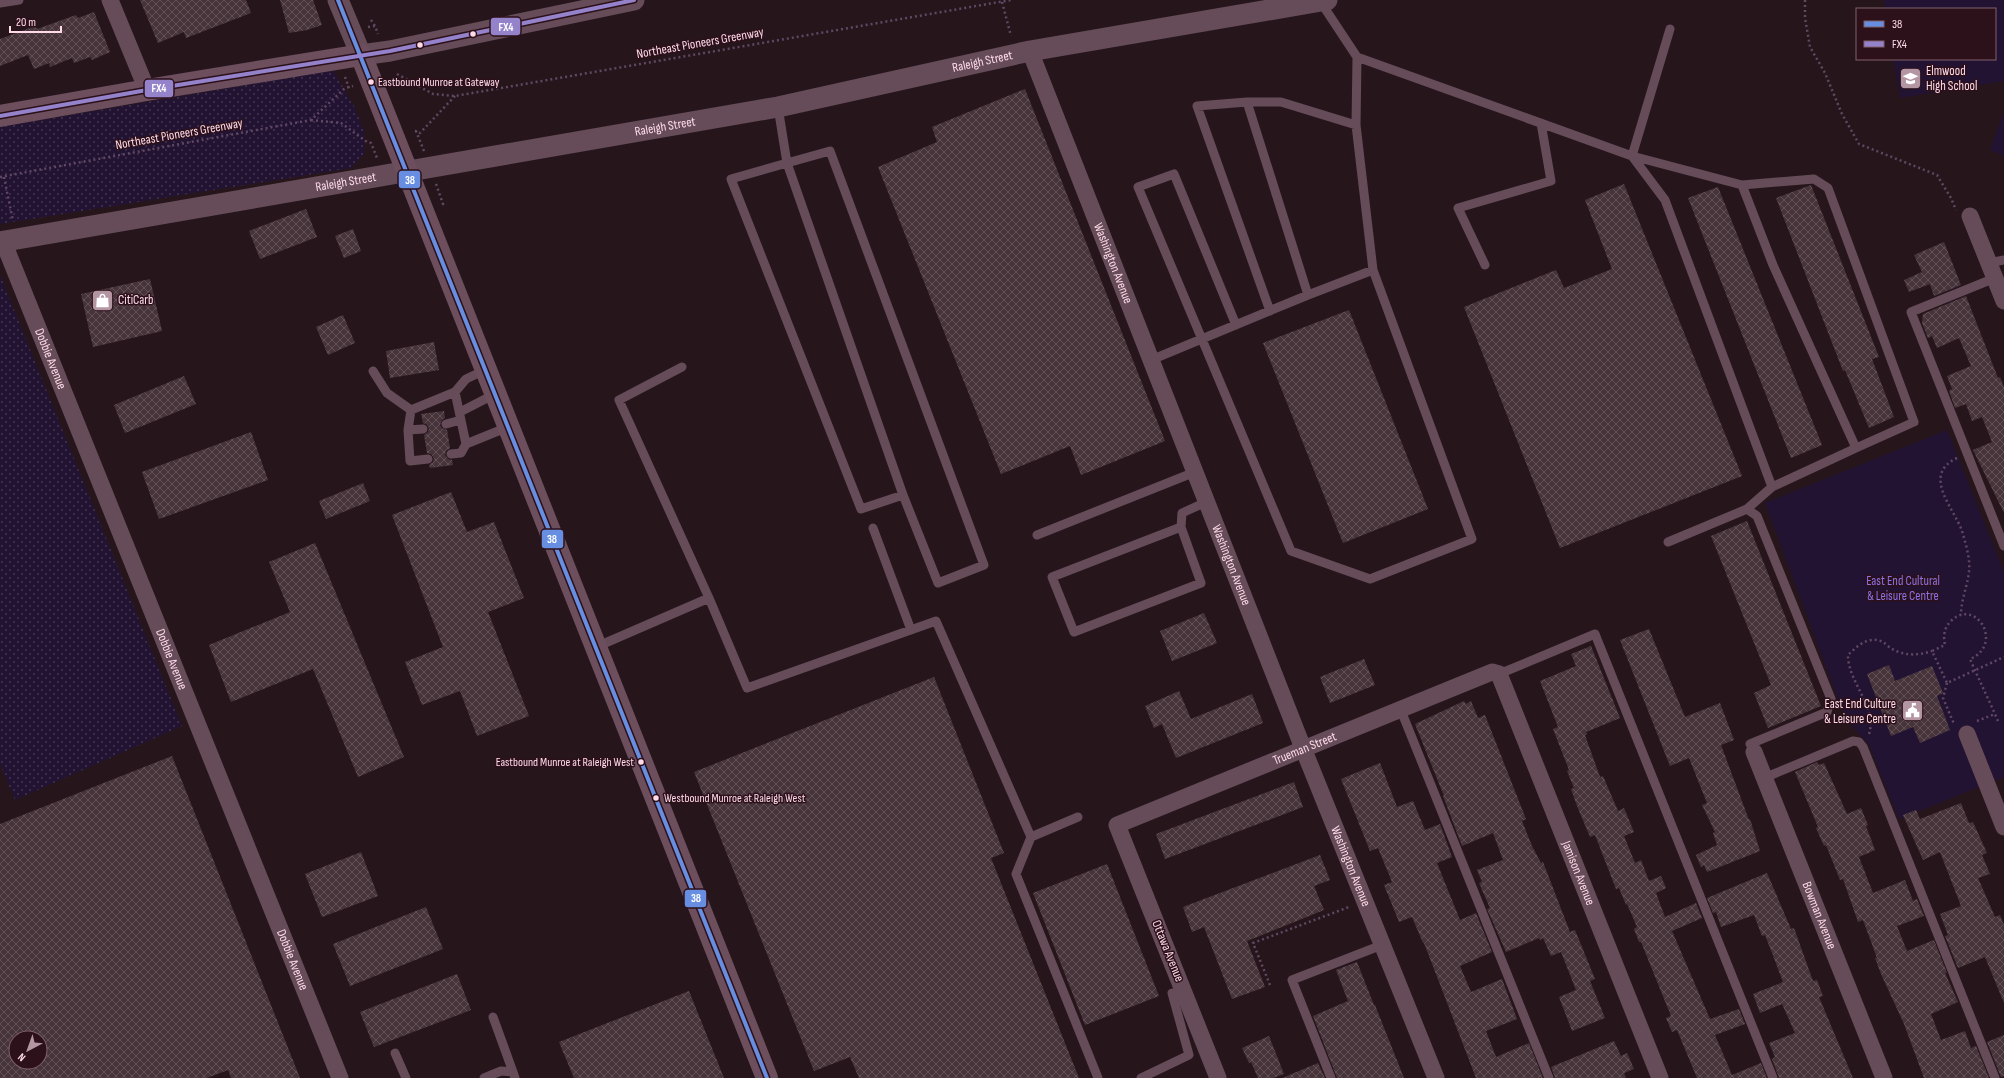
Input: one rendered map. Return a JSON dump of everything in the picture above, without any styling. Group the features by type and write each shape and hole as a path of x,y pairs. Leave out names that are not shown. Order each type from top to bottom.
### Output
{"main road":[{"path":"0,116 361,55 767,1078"}],"street":[{"path":"110,0 147,90"},
{"path":"338,0 361,55 634,0"},
{"name":"Raleigh Street","path":"6,241 778,107 1023,53 1324,1"},
{"name":"Washington Avenue","path":"1023,53 1151,360 1303,748 1436,1078"},
{"path":"1972,221 1996,267 2004,301"},
{"name":"Dobbie Avenue","path":"6,241 340,1078"},
{"name":"Trueman Street","path":"1117,825 1400,708 1495,673"},
{"name":"Jamison Avenue","path":"1495,673 1660,1078"},
{"path":"1962,732 2004,827"},
{"name":"Bowman Avenue","path":"1752,748 1884,1078"},
{"name":"Ottawa Avenue","path":"1117,825 1218,1078"}],"lane":[{"path":"3,2 19,0"},
{"path":"1236,325 1174,174 1138,187 1291,551 1370,579 1472,539 1373,270 1356,125 1357,57 1324,1"},
{"path":"1632,156 1670,29"},
{"path":"1357,57 1632,156 1742,185 1814,179 1828,188 1914,422 1772,487 1747,509 1668,542"},
{"path":"1270,311 1197,106 1248,102 1281,102 1356,125"},
{"path":"1248,102 1308,295"},
{"path":"778,107 787,163 903,495 938,583 984,565 830,151 787,163 731,179 861,509 903,495"},
{"path":"1485,265 1458,208 1551,181 1541,123"},
{"path":"1632,156 1665,200 1772,487"},
{"path":"1742,185 1773,265 1856,448"},
{"path":"1996,267 1911,312 2004,546"},
{"path":"1151,360 1308,295 1373,270"},
{"path":"682,367 619,400 709,598 747,688 936,621 1031,837"},
{"path":"411,410 455,392 466,379 485,370"},
{"path":"373,371 387,393 411,410"},
{"path":"455,392 466,444"},
{"path":"446,424 495,394"},
{"path":"411,410 408,430 410,461 428,459"},
{"path":"451,454 461,453 466,444 508,427"},
{"path":"408,430 423,429"},
{"path":"1037,535 1195,472"},
{"path":"1181,527 1052,577 1074,632 1202,583 1181,527 1182,513 1206,502"},
{"path":"1747,509 1757,516 1831,699 1827,712 1752,748"},
{"path":"873,528 911,630"},
{"path":"596,647 709,598"},
{"path":"1495,673 1595,634 1773,1078"},
{"path":"1400,708 1549,1078"},
{"path":"1764,778 1853,742 1859,742 1863,747 1995,1078"},
{"path":"1078,817 1031,837 1016,874 1098,1078"},
{"path":"1331,1078 1292,980 1382,945"},
{"path":"1141,1078 1189,1055 1172,994"},
{"path":"493,1016 514,1075"},
{"path":"395,1054 406,1078"},
{"path":"484,1078 501,1071 514,1075"}],"path":[{"name":"Northeast Pioneers Greenway","path":"397,74 433,94 455,96 1011,0"},
{"path":"1805,0 1805,18 1810,47 1825,73 1842,114 1859,144 1937,175 1951,198 1963,227 1972,221"},
{"path":"1002,2 1023,53"},
{"path":"371,20 374,26"},
{"path":"311,120 345,88 349,88"},
{"path":"416,131 420,133 455,96"},
{"name":"Northeast Pioneers Greenway","path":"0,177 311,120 341,123 367,142 371,143"},
{"path":"4,176 6,241"},
{"path":"1961,615 1964,594 1968,583 1969,562 1962,530 1947,504 1940,480 1942,470 1949,462 1967,453"},
{"path":"1863,747 1870,730 1870,714 1850,673 1848,655 1864,642 1872,640 1882,642 1896,651 1908,654 1919,655 1932,651 1945,645 1945,630 1948,623 1961,615 1975,617 1981,621 1988,633 1988,640 1982,652 1970,659 1998,722"},
{"path":"1932,651 1947,682 1943,698 1962,732"},
{"path":"1947,682 2004,657"},
{"path":"1270,985 1253,943 1364,901"}],"green space":[{"path":"1884,0 2004,0 2004,81 1900,98 1893,60 1996,60 1996,8 1885,8"},
{"path":"333,70 354,106 364,131 365,153 351,168 0,224 0,127"},
{"path":"2004,112 2004,156 1990,150"},
{"path":"0,275 182,726 15,800 0,764"},
{"name":"East End Cultural & Leisure Centre","path":"1947,430 2004,572 2004,777 1899,819 1869,745 1845,718 1765,503"}],"building":[{"path":"140,0 246,0 251,13 186,38 184,32 158,43"},
{"path":"280,0 313,0 322,25 307,30 289,33"},
{"path":"94,12 110,52 92,60 90,57 74,63 72,58 50,67 49,63 34,69 28,55 0,66 0,39 35,26 37,29 76,15 78,18"},
{"path":"1025,89 1165,441 1081,475 1070,446 1001,474 878,167 937,142 932,127"},
{"path":"1624,184 1742,476 1560,548 1464,307 1556,270 1564,288 1612,269 1585,200"},
{"path":"1811,185 1879,357 1872,359 1894,417 1869,428 1845,370 1843,371 1776,198"},
{"path":"1718,187 1822,445 1791,458 1688,198"},
{"path":"306,209 317,237 260,259 249,231"},
{"path":"353,229 361,251 344,258 335,236"},
{"path":"1944,242 1961,285 1934,296 1930,284 1909,292 1904,280 1922,272 1914,255"},
{"path":"150,279 162,331 93,347 81,294"},
{"path":"1966,296 1998,378 2000,377 2004,387 2004,513 1973,450 1992,442 1982,417 1972,421 1966,404 1955,408 1949,391 1952,389 1947,376 1971,366 1959,338 1937,348 1932,336 1928,338 1922,323 1923,314"},
{"path":"1349,310 1428,509 1343,543 1263,343"},
{"path":"343,315 355,343 328,355 316,327"},
{"path":"434,342 439,370 390,378 386,351"},
{"path":"184,376 196,404 125,433 114,405"},
{"path":"444,411 445,418 442,420 440,425 442,428 447,430 450,448 446,451 445,455 448,459 452,460 453,465 430,468 429,465 433,462 434,458 431,454 427,453 424,435 428,432 429,428 423,423 421,414"},
{"path":"251,432 268,480 159,519 142,472"},
{"path":"363,483 370,501 326,519 319,501"},
{"path":"451,492 467,532 494,522 524,598 488,612 529,716 477,736 460,691 422,705 405,662 443,647 392,515"},
{"path":"1747,521 1821,706 1768,728 1754,693 1771,685 1711,536"},
{"path":"315,543 404,757 358,777 313,669 231,702 209,645 290,612 269,562"},
{"path":"1204,613 1217,643 1172,661 1160,631"},
{"path":"1649,629 1685,717 1720,703 1734,740 1721,745 1749,820 1750,819 1760,851 1707,872 1704,865 1701,867 1696,855 1717,845 1713,833 1715,832 1702,805 1707,803 1689,758 1670,766 1620,640"},
{"path":"1591,646 1620,718 1586,732 1587,734 1585,735 1600,777 1603,776 1618,811 1624,808 1634,832 1624,836 1635,863 1641,860 1649,881 1661,876 1666,888 1656,893 1665,917 1696,903 1702,918 1672,931 1710,1019 1739,1009 1745,1024 1715,1035 1732,1075 1761,1063 1767,1078 1697,1078 1677,1030 1672,1032 1666,1018 1671,1016 1641,942 1639,942 1634,929 1637,927 1627,904 1626,905 1619,888 1616,889 1595,835 1590,837 1577,806 1571,789 1574,788 1567,771 1569,770 1553,729 1558,727 1540,681 1576,666 1571,654"},
{"path":"1364,659 1375,685 1330,703 1320,677"},
{"name":"East End Culture & Leisure Centre","path":"1889,665 1895,681 1932,666 1943,693 1937,696 1950,730 1920,743 1913,727 1891,736 1867,674"},
{"path":"934,677 1004,853 991,858 1079,1078 859,1078 850,1057 814,1071 694,772"},
{"path":"1179,691 1191,719 1252,694 1263,723 1176,758 1162,724 1154,728 1145,706"},
{"path":"1464,701 1466,704 1471,701 1478,718 1485,715 1526,819 1522,821 1532,846 1541,863 1543,862 1570,932 1575,930 1595,979 1590,981 1605,1018 1572,1031 1559,997 1576,990 1561,952 1551,956 1543,938 1540,940 1539,938 1506,952 1487,909 1490,908 1479,883 1482,882 1477,870 1503,860 1493,833 1462,846 1415,724"},
{"path":"172,756 300,1078 231,1078 228,1070 207,1078 0,1078 0,824"},
{"path":"1817,762 1819,765 1824,763 1847,814 1861,808 1868,825 1866,826 1875,850 1859,857 1873,893 1905,880 1913,901 1917,899 1924,916 1897,926 1907,951 1934,940 1947,973 1945,973 1958,1002 1931,1014 1941,1040 1965,1031 1971,1048 1976,1046 1989,1078 1924,1078 1904,1024 1881,974 1875,958 1877,958 1863,920 1858,922 1843,879 1840,880 1826,845 1824,846 1816,828 1818,827 1795,772"},
{"path":"1380,763 1397,807 1413,801 1425,830 1440,824 1452,857 1437,863 1460,920 1476,913 1492,952 1460,966 1471,992 1502,979 1517,1019 1486,1031 1496,1057 1529,1043 1543,1078 1476,1078 1424,943 1412,917 1399,922 1384,885 1392,882 1378,848 1370,851 1341,779"},
{"path":"1294,782 1303,807 1165,859 1156,834"},
{"path":"1961,803 1969,823 1973,822 1987,853 1982,855 1990,874 1978,878 1995,917 2000,915 2004,925 2004,1003 1985,957 1958,968 1945,936 1948,935 1940,914 1961,906 1940,852 1923,860 1903,815 1916,810 1920,819"},
{"path":"361,852 378,896 322,917 305,874"},
{"path":"1320,855 1330,880 1314,886 1324,910 1247,941 1265,987 1232,999 1204,927 1192,932 1183,907"},
{"path":"1107,864 1159,996 1085,1025 1033,893"},
{"path":"1767,873 1791,929 1794,928 1813,981 1817,980 1823,996 1819,997 1853,1078 1779,1078 1772,1059 1775,1057 1769,1043 1795,1033 1782,1004 1760,1013 1753,994 1783,982 1765,935 1762,936 1754,915 1721,927 1716,912 1713,913 1707,898"},
{"path":"426,907 443,949 350,986 333,944"},
{"path":"1357,962 1404,1078 1337,1078 1313,1016 1348,1001 1336,970"},
{"path":"457,974 471,1010 374,1047 360,1012"},
{"path":"689,991 724,1078 574,1078 559,1042"},
{"path":"2004,1035 2004,1076 2001,1077 1987,1042"},
{"path":"1269,1036 1284,1074 1273,1078 1258,1078 1251,1062 1249,1063 1242,1048"},
{"path":"1614,1041 1621,1056 1627,1053 1634,1069 1624,1073 1626,1078 1555,1078 1551,1067"},
{"path":"1318,1063 1325,1078 1282,1078"}],"transit line":[{"name":"38","path":"338,0 767,1078"},
{"name":"FX4","path":"0,116 147,90 390,51 634,0"}],"place":[{"name":"Elmwood High School","path":"1910,78"},
{"name":"Eastbound Munroe at Gateway","path":"371,82"},
{"name":"CitiCarb","path":"102,300"},
{"name":"East End Culture & Leisure Centre","path":"1912,711"},
{"name":"Eastbound Munroe at Raleigh West","path":"641,762"},
{"name":"Westbound Munroe at Raleigh West","path":"656,798"}]}
